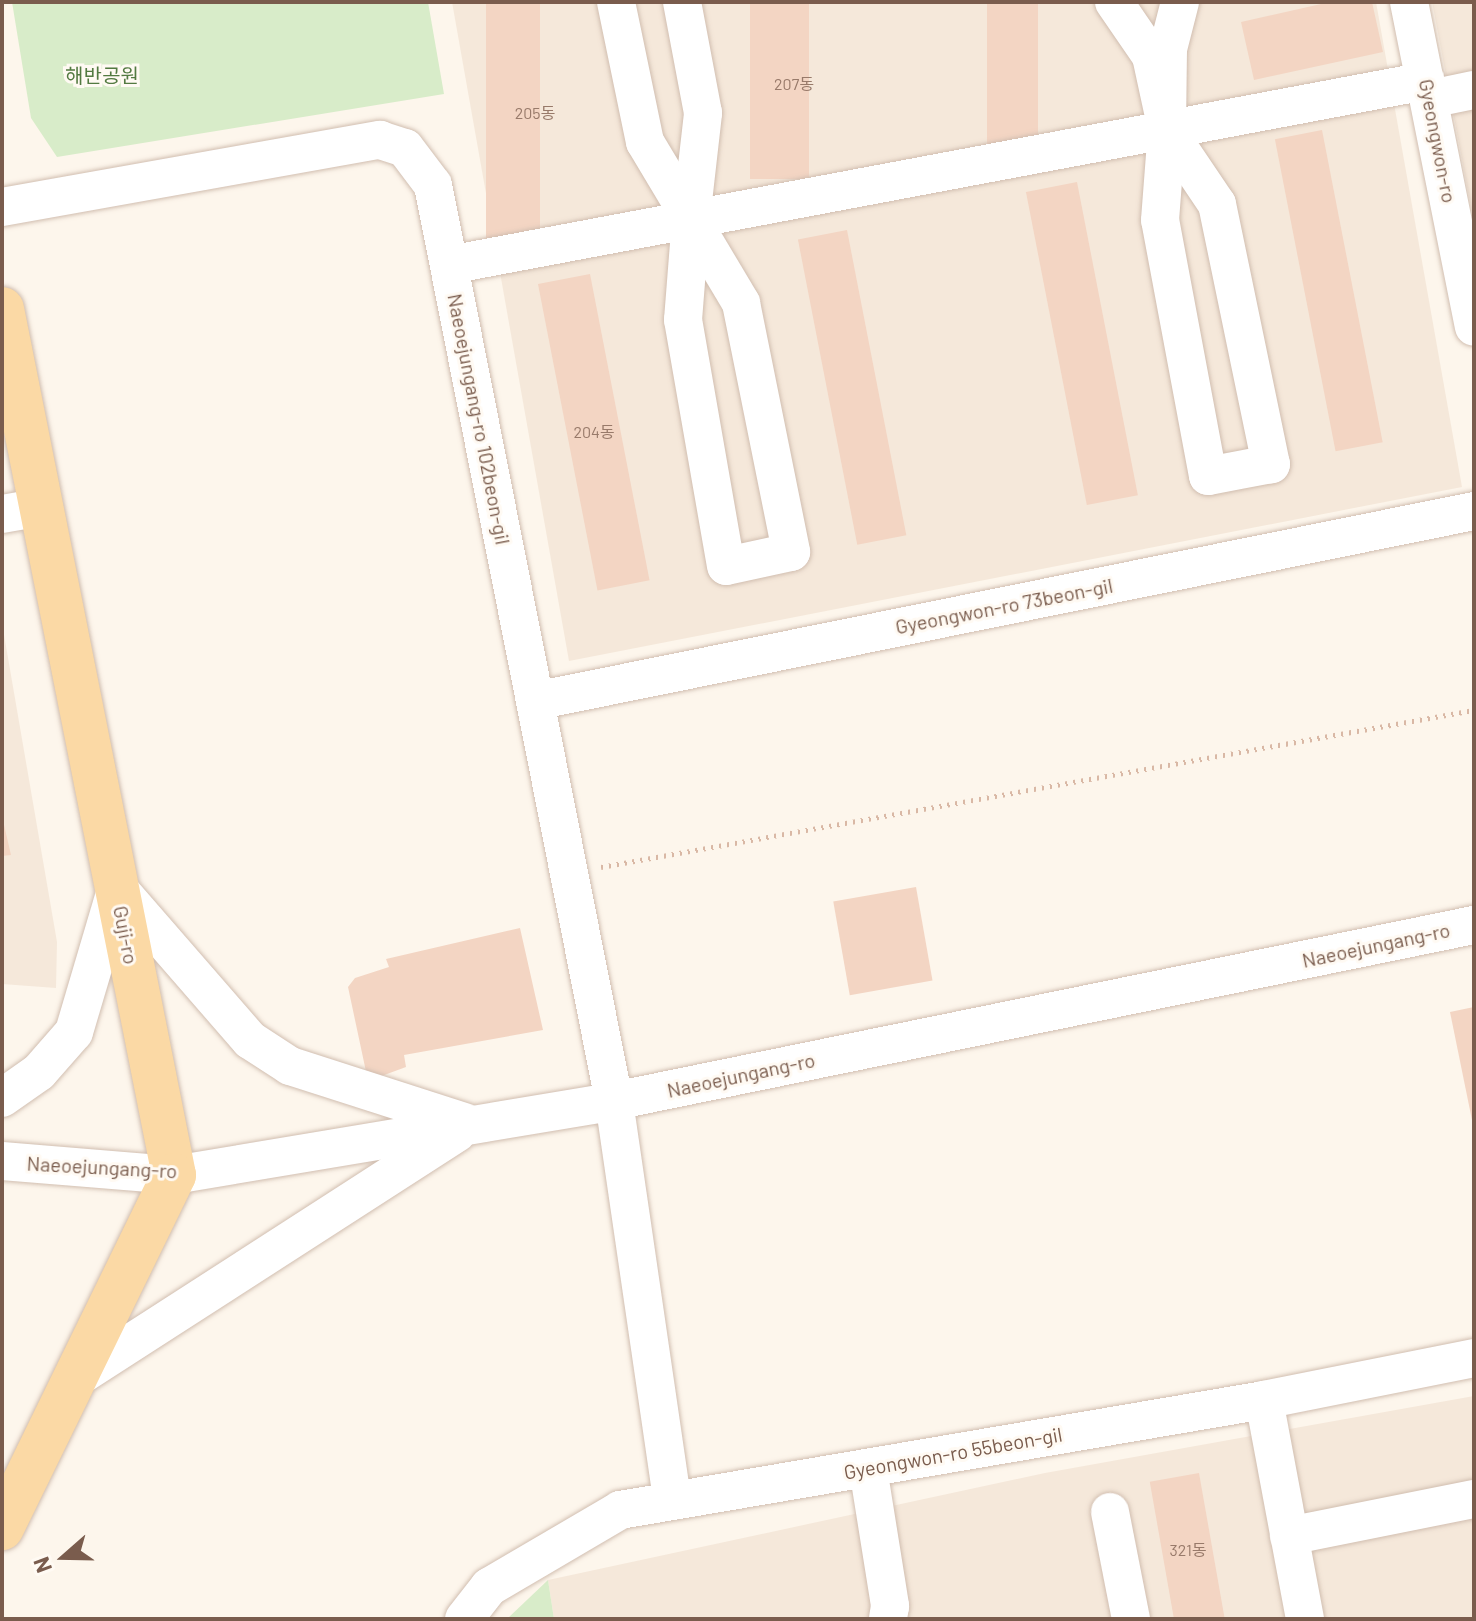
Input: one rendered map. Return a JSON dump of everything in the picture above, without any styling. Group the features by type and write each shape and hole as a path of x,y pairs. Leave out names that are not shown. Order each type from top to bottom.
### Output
{"main road":[{"name":"Guji-ro","path":"2,309 21,510 117,887 174,1175"},
{"path":"2,1528 174,1175"}],"street":[{"path":"616,2 645,142 691,219 741,303 791,552 726,566 683,320 691,219 703,113 682,2"},
{"path":"1114,2 1151,56 1167,130 1217,204 1271,464 1208,476 1160,220 1167,130 1168,49 1180,2"},
{"name":"Gyeongwon-ro","path":"1409,2 1474,327"},
{"path":"449,265 1167,130 1428,90 1474,90"},
{"name":"Naeoejungang-ro 102beon-gil","path":"2,207 380,140 405,148 433,185 614,1101 672,1501"},
{"name":"Gyeongwon-ro 73beon-gil","path":"535,701 1474,511"},
{"path":"2,1098 39,1072 74,1032 117,887"},
{"path":"117,887 250,1040 290,1066 471,1124"},
{"name":"Naeoejungang-ro","path":"2,1161 174,1175 614,1101 1474,925"},
{"path":"75,1379 471,1124"},
{"name":"Gyeongwon-ro 55beon-gil","path":"464,1619 489,1587 620,1510 1264,1400 1474,1358"},
{"path":"1264,1400 1305,1619"},
{"path":"868,1468 890,1606 888,1619"},
{"path":"1289,1536 1474,1499"},
{"path":"1110,1512 1131,1619"}],"path":[{"path":"569,873 1474,710"}],"shaded area":[{"path":"452,2 1376,2 1462,487 569,661"},
{"path":"1432,2 1474,2 1474,222"},
{"path":"2,623 57,942 56,988 2,984"},
{"path":"1474,1396 1474,1619 554,1619 548,1580 1045,1473"}],"green space":[{"name":"해반공원","path":"12,2 428,2 444,94 57,157 31,118"},
{"path":"548,1580 554,1619 507,1619"}],"building":[{"path":"486,2 540,2 540,238 486,238"},
{"path":"750,2 809,2 809,179 750,179"},
{"path":"987,2 1038,2 1038,146 987,146"},
{"path":"1330,2 1372,2 1383,52 1254,80 1241,22"},
{"path":"1322,130 1383,442 1336,451 1275,139"},
{"path":"1077,182 1138,495 1087,505 1026,192"},
{"path":"847,230 906,535 857,545 798,240"},
{"path":"590,274 650,580 598,590 538,284"},
{"path":"2,816 11,855 2,856"},
{"path":"916,887 932,981 850,995 833,902"},
{"path":"520,928 543,1030 404,1055 406,1067 368,1081 348,987 355,978 389,967 386,959"},
{"path":"1474,1007 1474,1125 1473,1125 1450,1012"},
{"path":"1199,1473 1225,1619 1174,1619 1150,1482"}]}
